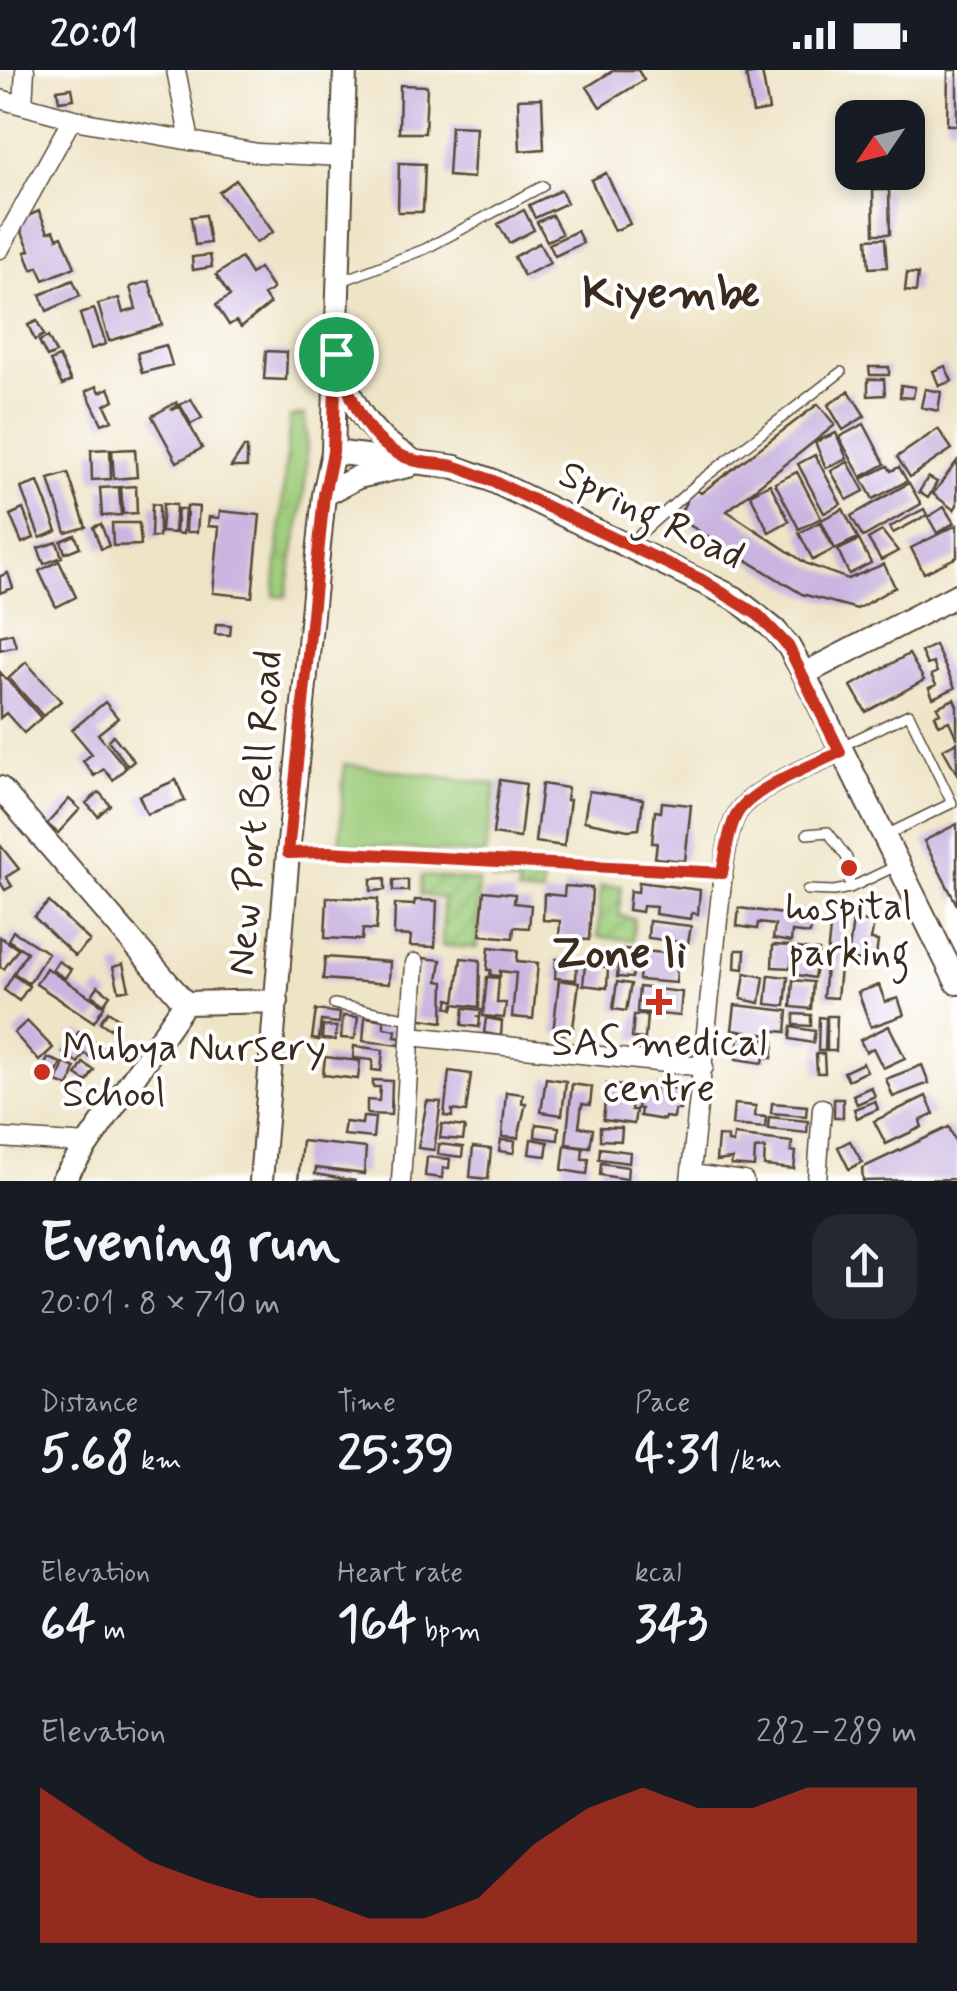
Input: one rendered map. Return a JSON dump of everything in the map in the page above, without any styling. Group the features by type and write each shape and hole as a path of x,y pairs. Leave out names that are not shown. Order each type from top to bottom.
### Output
{"main road":[{"name":"New Port Bell Road","path":"261,1181 288,853 324,495 333,452 345,70"},
{"path":"336,354 358,414 377,436 419,461"},
{"name":"Spring Road","path":"333,452 456,467 491,480 629,544 735,598 758,615 788,646 804,674 957,983"},
{"path":"324,495 358,478 419,461"},
{"path":"804,674 957,595"},
{"path":"0,788 185,1003"},
{"path":"185,1003 277,1001"},
{"path":"72,1176 88,1144 185,1003"}],"street":[{"path":"22,105 25,70"},
{"path":"176,70 190,141"},
{"path":"0,99 72,118 258,153 344,157"},
{"path":"0,249 72,118"},
{"path":"744,1181 691,1177 722,873 732,826 745,804 758,794 839,750"},
{"path":"401,1181 415,963"},
{"path":"410,1027 704,1067"},
{"path":"816,1181 822,1108"},
{"path":"0,1138 88,1144"}],"lane":[{"path":"339,282 425,249 543,186"},
{"path":"629,544 700,481 841,372"},
{"path":"839,750 909,714 952,803 884,836"},
{"path":"807,834 828,832 848,858 850,888"},
{"path":"288,853 722,873"},
{"path":"808,890 834,892 850,888 898,864"},
{"path":"334,1004 410,1027"}],"green space":[{"path":"304,415 307,460 302,506 286,597 274,596 290,417"},
{"path":"344,764 496,784 485,855 340,844"},
{"path":"492,866 543,867 542,895 518,893 518,883 492,881"},
{"path":"422,876 479,881 477,948 442,946 443,898 420,895"},
{"path":"600,886 622,886 619,915 634,919 633,940 598,937"}],"building":[{"path":"614,70 638,70 644,80 600,107 587,87"},
{"path":"948,70 957,70 957,125 947,125"},
{"path":"762,72 769,110 753,113 746,75"},
{"path":"400,85 427,86 425,133 399,133"},
{"path":"72,88 74,99 59,101 57,90"},
{"path":"542,98 544,149 520,151 518,99"},
{"path":"451,126 476,127 473,178 448,176"},
{"path":"399,163 425,164 423,212 398,212"},
{"path":"606,173 630,224 614,231 591,180"},
{"path":"236,180 273,232 256,243 219,192"},
{"path":"561,190 567,203 535,218 529,205"},
{"path":"873,190 889,190 890,234 874,234"},
{"path":"524,210 534,230 509,243 498,224"},
{"path":"39,211 48,232 54,230 57,238 62,236 75,267 44,280 38,267 32,270 25,252 30,250 17,221"},
{"path":"205,215 210,243 195,245 191,217"},
{"path":"552,215 562,234 547,241 537,222"},
{"path":"577,231 583,243 555,256 549,244"},
{"path":"885,238 887,267 869,268 867,239"},
{"path":"539,243 550,263 524,276 514,257"},
{"path":"210,255 212,267 193,270 192,257"},
{"path":"241,258 251,274 259,268 273,289 264,295 270,304 241,327 236,321 229,325 216,305 230,296 216,275"},
{"path":"907,273 918,274 916,292 905,291"},
{"path":"73,280 80,296 47,311 40,295"},
{"path":"149,281 162,325 109,341 98,304 119,298 123,313 136,309 130,287"},
{"path":"94,309 106,344 91,349 80,314"},
{"path":"37,321 44,335 35,340 28,325"},
{"path":"48,337 56,353 47,357 39,341"},
{"path":"166,345 172,365 142,373 137,353"},
{"path":"266,351 287,352 286,380 264,379"},
{"path":"59,357 71,381 62,385 50,361"},
{"path":"945,366 952,381 939,386 933,371"},
{"path":"869,367 889,367 889,375 870,375"},
{"path":"868,379 884,379 885,395 868,396"},
{"path":"901,385 915,387 913,398 900,397"},
{"path":"97,386 100,392 109,388 114,400 105,405 112,420 102,424 86,391"},
{"path":"925,389 941,392 938,411 921,407"},
{"path":"849,391 865,416 843,430 828,405"},
{"path":"191,399 202,418 191,424 180,405"},
{"path":"177,402 171,410 180,407 202,448 177,462 152,416"},
{"path":"818,404 835,425 727,511 807,564 848,579 884,564 895,587 857,609 802,594 678,518 693,488 701,493"},
{"path":"864,424 885,464 861,477 839,437"},
{"path":"938,429 952,449 910,477 897,457"},
{"path":"836,433 847,459 826,468 815,442"},
{"path":"244,447 247,467 231,467"},
{"path":"110,449 111,479 92,480 91,450"},
{"path":"135,449 137,477 114,479 112,450"},
{"path":"815,455 841,504 824,513 798,464"},
{"path":"957,461 957,505 954,510 933,494"},
{"path":"848,462 864,491 847,500 831,471"},
{"path":"888,466 891,471 899,467 907,481 873,499 862,479"},
{"path":"797,472 821,518 799,529 775,483"},
{"path":"68,473 86,527 66,533 49,479"},
{"path":"928,477 937,482 928,498 919,492"},
{"path":"38,482 57,531 40,538 21,488"},
{"path":"909,483 921,504 863,537 851,516"},
{"path":"770,484 789,521 769,532 750,494"},
{"path":"136,486 137,513 123,514 121,487"},
{"path":"119,487 121,515 102,516 100,488"},
{"path":"152,504 159,505 159,537 151,537"},
{"path":"163,504 176,505 174,533 161,532"},
{"path":"187,506 199,507 197,532 186,532"},
{"path":"944,507 954,523 937,533 928,517"},
{"path":"23,509 34,538 22,543 10,515"},
{"path":"178,509 185,509 183,534 176,533"},
{"path":"843,509 858,538 835,549 821,520"},
{"path":"924,509 927,515 893,533 890,527"},
{"path":"220,511 260,515 252,597 213,593 219,527 208,526 209,517 219,518"},
{"path":"820,522 834,549 813,560 799,533"},
{"path":"112,523 139,523 141,545 113,546"},
{"path":"101,524 109,546 101,549 93,527"},
{"path":"957,525 957,557 924,573 911,548"},
{"path":"882,531 898,551 881,560 868,539"},
{"path":"75,535 80,547 65,553 61,541"},
{"path":"859,540 871,563 849,574 838,550"},
{"path":"57,542 62,557 44,564 38,548"},
{"path":"59,561 76,597 56,607 39,571"},
{"path":"8,573 13,588 0,593 0,576"},
{"path":"216,624 231,625 230,635 215,634"},
{"path":"12,633 16,646 0,650 0,636"},
{"path":"935,645 955,688 933,698 929,688 936,685 931,675 937,672 933,663 927,665 921,652"},
{"path":"909,654 924,680 866,712 851,686"},
{"path":"26,662 61,701 43,716 9,678"},
{"path":"0,672 41,718 24,733 6,713 0,718"},
{"path":"954,699 957,739 949,721 939,725 935,715 940,713 937,707"},
{"path":"105,702 118,718 98,734 126,768 113,780 104,769 94,776 83,761 92,754 72,730"},
{"path":"113,735 134,761 128,766 108,740"},
{"path":"957,742 957,774 943,749"},
{"path":"176,780 185,801 147,814 139,796"},
{"path":"500,780 526,784 520,838 493,834"},
{"path":"542,784 568,788 564,846 535,842"},
{"path":"589,791 643,799 639,829 584,821"},
{"path":"99,792 110,805 98,816 86,803"},
{"path":"69,799 80,809 58,833 47,824"},
{"path":"662,802 691,805 685,861 655,858 655,811 661,812"},
{"path":"957,824 957,905 924,841"},
{"path":"0,845 19,869 6,877 12,886 5,890 0,882"},
{"path":"385,878 385,890 371,891 371,879"},
{"path":"393,880 408,880 408,891 393,891"},
{"path":"639,882 700,890 698,914 692,913 691,919 655,914 656,907 643,906 642,912 628,910 630,891 638,892"},
{"path":"565,886 592,888 589,940 559,938 560,921 543,920 544,894 564,896"},
{"path":"484,891 515,894 514,903 531,905 529,928 514,927 513,938 480,935"},
{"path":"327,897 378,899 376,930 363,929 362,940 325,938"},
{"path":"415,900 437,901 435,947 410,946 411,936 394,935 395,904 414,905"},
{"path":"49,902 90,941 75,956 34,917"},
{"path":"739,908 813,918 810,934 792,932 791,942 773,939 775,925 758,923 757,929 737,926"},
{"path":"831,918 845,919 837,998 823,997"},
{"path":"853,920 874,923 871,940 878,941 876,957 871,957 870,962 848,959"},
{"path":"649,921 691,926 688,943 648,938"},
{"path":"13,931 48,953 29,983 14,973 27,952 8,940"},
{"path":"0,937 18,949 4,969 0,967"},
{"path":"773,945 792,946 791,968 772,967"},
{"path":"489,947 518,950 517,961 538,963 533,1019 512,1017 516,973 500,971 500,976 490,975"},
{"path":"798,948 819,951 814,978 793,974"},
{"path":"620,949 638,950 632,978 617,977"},
{"path":"736,950 745,950 744,969 735,968"},
{"path":"641,951 678,954 676,983 639,980"},
{"path":"325,957 390,962 389,984 323,979"},
{"path":"423,958 441,960 438,981 444,982 443,1022 415,1018"},
{"path":"461,958 480,960 479,1007 447,1007 449,999 455,1001"},
{"path":"556,959 577,961 576,980 555,978"},
{"path":"58,961 71,969 65,978 52,970"},
{"path":"123,964 129,989 119,991 113,967"},
{"path":"585,965 608,967 607,988 583,985"},
{"path":"46,968 104,1006 94,1022 36,984"},
{"path":"745,973 764,977 760,1003 741,999"},
{"path":"13,975 29,986 19,1001 4,990"},
{"path":"769,975 788,977 785,1006 766,1004"},
{"path":"487,977 499,978 497,1003 506,1003 504,1018 483,1016"},
{"path":"559,980 579,983 572,1035 553,1033"},
{"path":"793,980 813,982 811,1009 791,1007"},
{"name":"SAS medical centre","path":"617,982 631,984 626,1011 613,1009"},
{"path":"879,985 885,1002 898,998 904,1015 871,1027 858,992"},
{"path":"98,986 110,995 104,1004 92,995"},
{"name":"SAS medical centre","path":"639,987 682,992 680,1016 637,1012"},
{"path":"735,1005 788,1011 786,1032 769,1030 769,1035 732,1030"},
{"path":"464,1008 481,1010 477,1017 479,1027 462,1025"},
{"path":"316,1010 340,1013 339,1023 321,1021 319,1040 312,1039"},
{"path":"108,1011 118,1018 110,1029 100,1022"},
{"path":"794,1014 811,1015 811,1026 794,1025"},
{"path":"634,1015 647,1015 645,1039 632,1038"},
{"path":"343,1016 358,1017 355,1039 341,1038"},
{"path":"827,1016 837,1016 836,1051 827,1051"},
{"path":"365,1017 384,1020 384,1028 396,1030 400,1045 363,1041"},
{"path":"819,1017 826,1018 825,1051 818,1051"},
{"path":"486,1018 502,1021 501,1036 484,1033"},
{"path":"27,1021 53,1048 39,1061 14,1033"},
{"path":"323,1026 337,1027 335,1040 322,1039"},
{"path":"889,1026 905,1058 883,1068 873,1048 866,1052 860,1040"},
{"path":"791,1027 815,1031 813,1043 790,1039"},
{"path":"79,1031 104,1048 96,1061 71,1044"},
{"path":"739,1037 774,1041 772,1058 764,1057 763,1063 736,1059"},
{"path":"68,1045 83,1055 78,1063 63,1053"},
{"path":"354,1046 383,1050 381,1071 372,1070 373,1060 353,1058"},
{"path":"816,1054 824,1054 825,1073 817,1073"},
{"path":"325,1057 360,1061 358,1079 323,1075"},
{"path":"48,1058 61,1063 53,1082 40,1076"},
{"path":"64,1063 75,1068 69,1087 57,1082"},
{"path":"83,1063 94,1070 87,1082 76,1075"},
{"path":"863,1063 867,1071 848,1080 844,1072"},
{"path":"922,1065 929,1083 893,1097 886,1079"},
{"path":"449,1071 471,1074 466,1112 452,1110 452,1117 444,1116"},
{"path":"546,1078 566,1081 562,1115 541,1112"},
{"path":"373,1080 392,1081 391,1115 367,1114 367,1100 379,1101 380,1087 373,1087"},
{"path":"572,1084 592,1087 590,1105 582,1104 579,1127 593,1129 590,1147 566,1144"},
{"path":"607,1084 627,1090 626,1100 632,1101 631,1110 636,1110 634,1124 603,1120"},
{"path":"656,1085 677,1089 676,1095 682,1096 674,1118 640,1116 639,1094 655,1094"},
{"path":"871,1087 875,1096 857,1104 853,1095"},
{"path":"506,1092 523,1094 522,1103 526,1103 518,1138 502,1137"},
{"path":"926,1096 934,1114 920,1121 922,1127 886,1144 874,1121"},
{"path":"834,1099 843,1099 843,1118 834,1118"},
{"path":"427,1101 441,1102 434,1150 418,1148"},
{"path":"875,1101 878,1109 857,1118 854,1109"},
{"path":"772,1103 807,1106 806,1116 771,1113"},
{"path":"734,1104 756,1106 755,1116 766,1117 765,1128 732,1125"},
{"path":"363,1117 375,1118 373,1138 343,1135 345,1122 362,1124"},
{"path":"769,1117 808,1121 807,1133 768,1129"},
{"path":"442,1124 465,1127 463,1140 440,1138"},
{"path":"536,1124 559,1127 558,1140 535,1137"},
{"path":"600,1127 622,1128 621,1141 600,1140"},
{"path":"949,1127 957,1145 957,1179 863,1181 862,1168"},
{"path":"734,1135 792,1142 791,1151 796,1152 794,1169 764,1166 765,1148 755,1149 754,1167 731,1165 732,1159 716,1161 718,1136 728,1137 728,1142 733,1143"},
{"path":"531,1139 548,1142 546,1156 529,1154"},
{"path":"501,1140 515,1141 514,1153 499,1151"},
{"path":"302,1141 366,1148 364,1174 316,1168 315,1174 356,1181 298,1181"},
{"path":"850,1141 862,1162 849,1169 838,1147"},
{"path":"439,1144 463,1147 462,1157 438,1154"},
{"path":"565,1145 583,1148 582,1159 589,1159 587,1174 562,1170"},
{"path":"473,1147 491,1149 488,1179 470,1177"},
{"path":"600,1148 630,1152 629,1163 599,1159"},
{"path":"427,1157 450,1159 442,1178 425,1176"},
{"path":"601,1163 628,1167 627,1179 600,1175"}],"place":[{"name":"hospital parking","path":"849,868"},
{"name":"SAS medical centre","path":"659,1002"},
{"name":"Mubya Nursery School","path":"42,1072"}],"district":[{"name":"Kiyembe","path":"671,294"},
{"name":"Zone Ii","path":"619,954"}],"route":[{"path":"336,354 358,414 377,436 401,454 491,480 702,580 758,615 788,646 840,752 745,804 732,826 722,873 288,853 324,495 333,452 336,354"}]}
